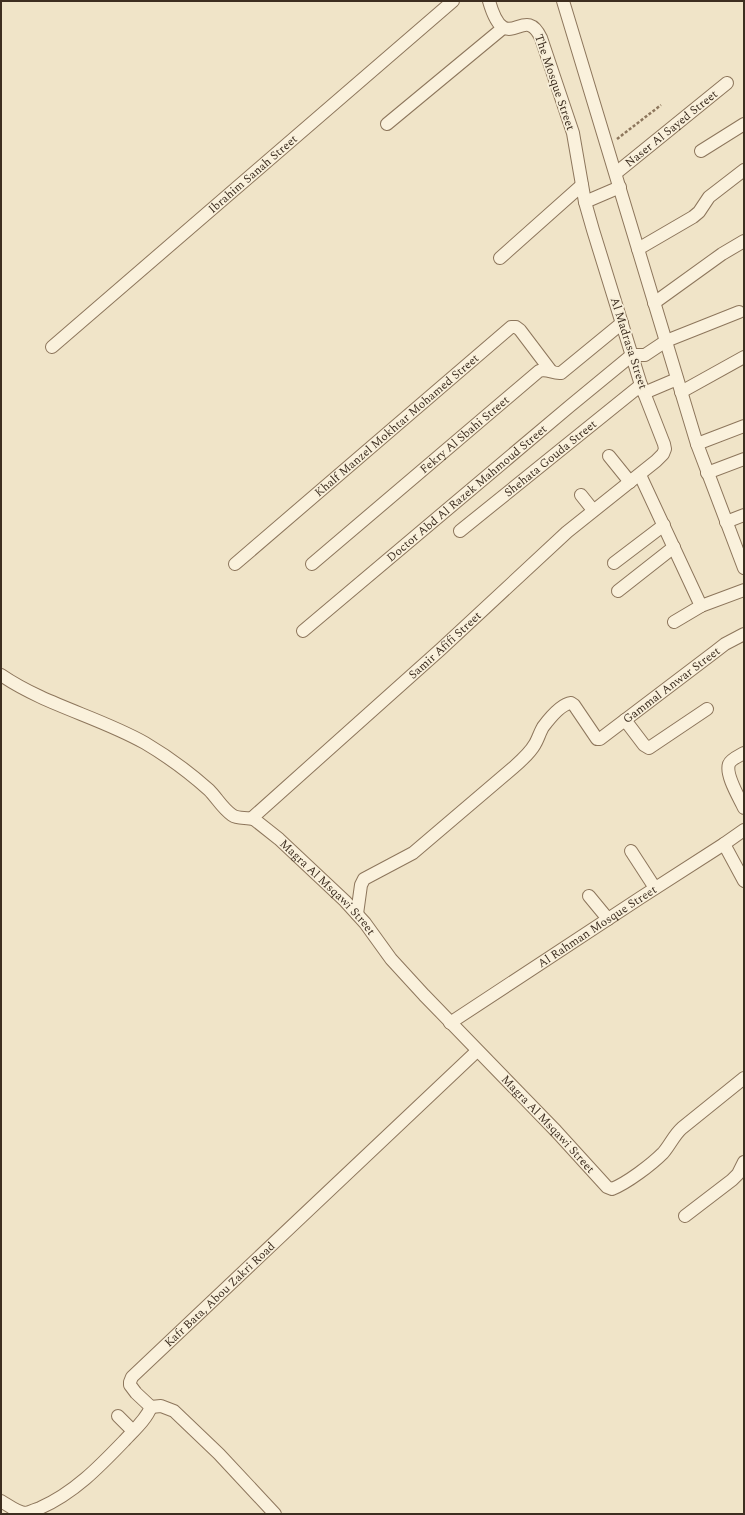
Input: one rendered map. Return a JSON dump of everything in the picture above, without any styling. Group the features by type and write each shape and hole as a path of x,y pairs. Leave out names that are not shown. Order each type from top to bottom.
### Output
{"street":[{"name":"Ibrahim Sanah Street","path":"52,347 453,1"},
{"path":"387,124 503,28 496,20 489,1"},
{"path":"563,1 697,444 743,565"},
{"name":"The Mosque Street","path":"503,28 511,30 526,24 534,26 538,30 573,134 585,202"},
{"name":"Naser Al Sayed Street","path":"616,173 727,83"},
{"path":"700,152 744,124"},
{"path":"638,249 693,217 699,212 709,197 744,170"},
{"path":"500,258 582,185"},
{"path":"585,202 620,187"},
{"name":"Al Madrasa Street","path":"585,202 632,355 665,450 660,458 640,475"},
{"path":"654,303 722,254 744,241"},
{"path":"632,355 644,355 666,341 740,312"},
{"name":"Fekry Al Sbahi Street","path":"312,564 539,371 546,370 556,374 561,373 622,323"},
{"name":"Khalf Manzel Mokhtar Mohamed Street","path":"235,564 511,327 516,327 520,330 551,371"},
{"name":"Doctor Abd Al Razek Mahmoud Street","path":"303,631 632,355"},
{"path":"681,392 744,357"},
{"name":"Shehata Gouda Street","path":"460,531 643,389 677,379"},
{"path":"697,444 744,426"},
{"path":"609,456 630,482"},
{"path":"707,473 744,459"},
{"path":"640,475 701,606"},
{"name":"Samir Afifi Street","path":"252,818 430,659 567,532 593,510 640,475"},
{"path":"581,495 593,510"},
{"path":"726,522 744,515"},
{"path":"614,563 664,525"},
{"path":"618,591 674,547"},
{"path":"674,622 701,606 744,590"},
{"name":"Gammal Anwar Street","path":"357,914 361,885 364,879 413,853 514,767 527,755 535,744 543,728 552,717 567,704 571,703 574,705 597,739 600,739 716,651 744,634"},
{"name":"Magra Al Msqawi Street","path":"1,676 29,691 145,743 210,791 231,814 239,818 252,818 279,839 331,886 357,914 391,959 450,1023 556,1131 607,1188 612,1190 622,1184 664,1152 675,1134 744,1078"},
{"path":"625,720 644,745 649,748 707,709"},
{"path":"744,753 732,760 728,769 744,808"},
{"name":"Al Rahman Mosque Street","path":"450,1023 744,830"},
{"path":"724,844 744,881"},
{"path":"631,851 655,888"},
{"path":"589,896 608,919"},
{"name":"Kafr Bata, Abou Zakri Road","path":"151,1408 132,1389 130,1382 132,1378 477,1051"},
{"path":"685,1216 732,1180 738,1174 744,1162"},
{"path":"1,1501 18,1513 53,1502 76,1487 95,1470 144,1419 151,1408 161,1406 174,1411 219,1454 275,1514"},
{"path":"118,1416 133,1431"}],"path":[{"path":"607,146 661,105"}]}
